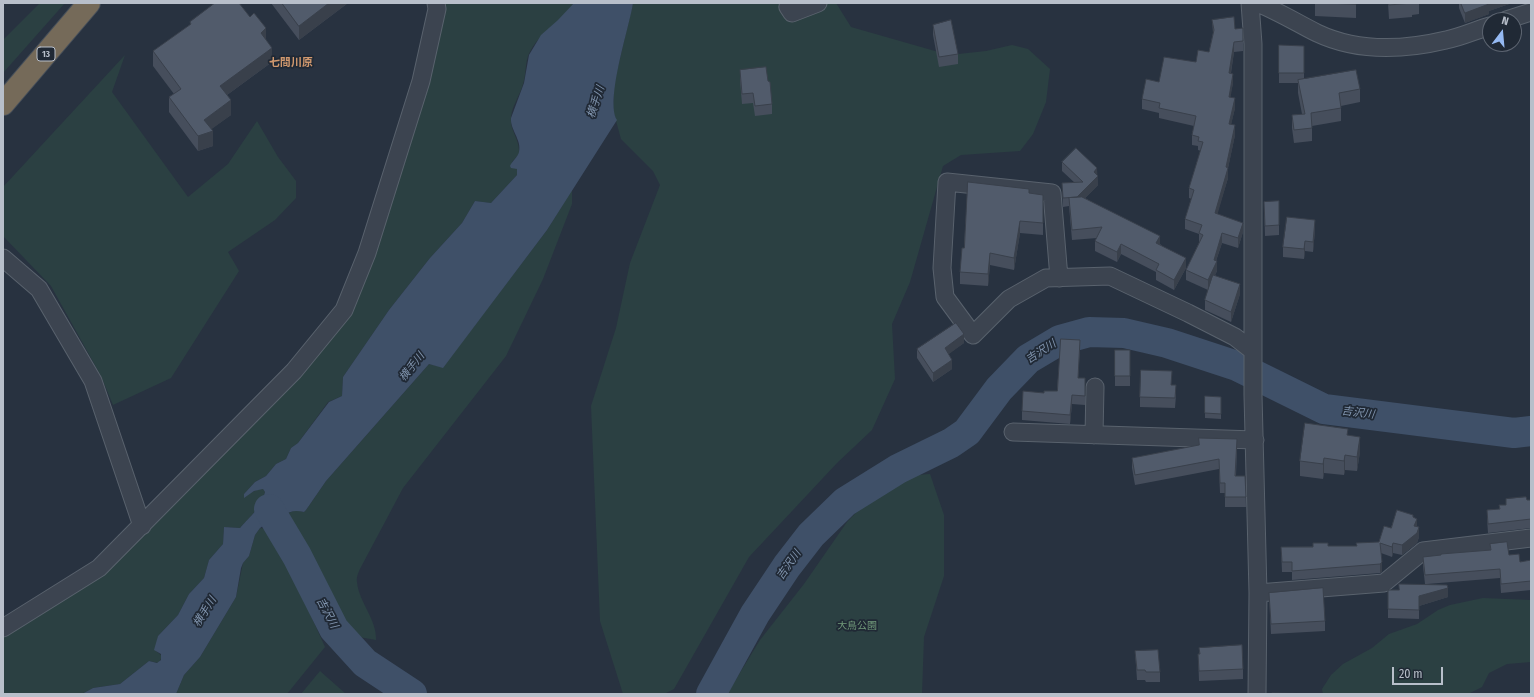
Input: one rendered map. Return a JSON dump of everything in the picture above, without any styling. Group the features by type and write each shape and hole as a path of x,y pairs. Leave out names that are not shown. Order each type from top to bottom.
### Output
{"highway":[{"name":"13","path":"3,104 89,3"}],"street":[{"path":"3,628 100,568 294,371 344,310 367,253 421,81 437,9 436,3"},
{"path":"791,3 788,7 792,13 818,3"},
{"path":"1250,3 1253,44 1253,395 1258,593 1258,694"},
{"path":"1257,3 1277,10 1318,33 1354,45 1387,48 1447,40 1482,29"},
{"path":"1059,278 1052,193 947,182 942,268 945,296 973,335 1009,299 1046,278 1059,278 1110,276 1195,316 1234,337 1253,351"},
{"path":"3,258 39,289 93,381 142,526"},
{"path":"1094,435 1095,387"},
{"path":"1013,432 1255,440"},
{"path":"1258,593 1384,583 1423,550 1531,538"}],"green space":[{"path":"40,3 65,3 3,73 3,40"},
{"path":"436,3 574,3 562,17 543,34 532,48 528,56 525,77 511,116 511,125 519,149 519,154 512,162 517,169 517,175 491,203 475,201 462,223 430,258 389,310 343,377 342,396 328,402 298,443 291,448 286,459 276,464 266,476 255,482 244,494 260,489 263,489 265,492 258,508 240,528 224,527 223,544 209,560 204,578 189,594 178,615 158,636 156,651 162,656 159,663 149,661 120,684 93,688 82,694 3,694 3,628 99,568 344,310"},
{"path":"633,3 836,3 851,27 949,55 986,51 1012,45 1028,49 1050,69 1046,102 1033,134 1020,151 961,155 943,166 910,282 892,324 895,379 872,430 837,463 749,557 674,689 664,694 623,694 600,621 591,406 616,328 630,263 660,185 653,171 621,139 613,110 614,84"},
{"path":"125,55 112,92 188,197 228,164 257,121 278,157 296,181 296,198 275,220 228,252 239,271 171,378 113,405 101,376 51,286 3,236 3,187"},
{"path":"572,190 572,204 543,279 506,356 403,488 360,569 357,578 358,590 374,625 376,640 359,637 344,624 324,597 319,573 303,557 292,534 285,530 282,522 283,516 295,510 304,512 306,510 326,481 429,364 443,367 547,230"},
{"name":"大鳥公園","path":"930,474 944,515 944,576 924,637 922,694 727,694 760,640 804,584 847,522 877,491 905,476"},
{"path":"260,528 269,529 280,539 296,562 307,590 312,618 325,647 287,694 176,694 184,675 200,657 236,597 243,563 249,556 255,535"},
{"path":"1483,598 1531,600 1531,662 1507,664 1489,673 1482,687 1468,694 1323,694 1322,689 1331,675 1343,664 1372,648 1389,634 1417,624 1438,610 1450,605"},
{"path":"320,671 346,694 301,694"}],"water":[{"name":"横手川","path":"574,3 633,3 616,81 614,110 617,120 547,230 443,368 429,364 326,481 304,512 290,512 283,516 282,522 276,524 270,521 260,528 255,535 249,556 241,568 236,597 200,657 184,675 176,694 82,694 93,688 120,684 149,661 157,663 161,660 161,654 154,650 158,636 178,615 189,594 204,578 209,560 223,544 224,527 240,528 258,508 265,492 263,489 254,491 244,498 244,494 255,482 266,476 276,464 286,459 291,448 298,443 329,402 342,396 343,377 389,310 430,258 462,223 475,201 491,203 517,175 517,169 511,168 510,166 518,154 519,148 518,139 512,127 511,118 524,83 529,55 541,35"}],"building":[{"path":"215,3 239,3 250,17 254,13 266,28 261,33 272,48 220,86 231,100 204,120 213,131 198,136 169,97 181,89 153,51 191,24 190,22"},
{"path":"282,3 329,3 299,26"},
{"path":"1328,3 1356,3 1356,4"},
{"path":"1389,3 1412,3 1389,5"},
{"path":"1461,3 1488,3 1489,4 1465,13"},
{"path":"1234,17 1235,29 1243,28 1243,41 1234,42 1229,73 1233,74 1229,97 1235,98 1229,124 1235,125 1226,167 1228,168 1215,213 1243,223 1238,238 1222,233 1214,260 1217,261 1208,280 1186,270 1203,235 1199,233 1202,225 1185,219 1194,190 1189,188 1203,142 1198,141 1199,137 1192,135 1196,116 1159,108 1160,103 1142,99 1146,79 1159,82 1164,57 1196,62 1198,50 1209,52 1214,30 1212,20"},
{"path":"951,20 958,54 939,57 933,25"},
{"path":"1279,45 1304,46 1304,73 1279,73"},
{"path":"766,67 768,81 770,82 772,104 755,106 753,93 742,94 740,70"},
{"path":"1356,70 1360,89 1339,93 1341,108 1311,113 1312,128 1294,130 1292,115 1305,114 1298,80"},
{"path":"1076,148 1097,168 1094,172 1098,176 1077,197 1063,198 1062,183 1083,182 1062,162"},
{"path":"968,182 1029,189 1029,193 1043,195 1043,223 1020,221 1014,258 990,253 988,274 960,272 962,248 964,248"},
{"path":"1082,197 1160,236 1156,243 1186,258 1174,280 1156,270 1159,264 1121,244 1117,252 1095,241 1102,227 1072,230 1069,198"},
{"path":"1279,201 1279,225 1265,226 1264,202"},
{"path":"1287,217 1315,220 1313,242 1305,241 1304,249 1283,247"},
{"path":"1213,275 1240,284 1231,312 1205,300"},
{"path":"956,323 964,334 945,348 952,360 933,373 917,349"},
{"path":"1061,339 1080,340 1078,378 1085,378 1085,396 1072,395 1070,415 1022,411 1023,391 1044,393 1044,391 1057,391"},
{"path":"1115,350 1130,350 1130,376 1115,376"},
{"path":"1141,370 1172,371 1171,385 1176,385 1175,398 1140,397"},
{"path":"1205,396 1221,397 1221,414 1205,413"},
{"path":"1305,423 1348,429 1347,435 1360,437 1357,457 1345,455 1344,461 1324,458 1323,464 1300,461"},
{"path":"1199,438 1237,439 1235,476 1245,476 1246,497 1225,497 1225,483 1220,483 1219,459 1135,475 1132,458 1199,445"},
{"path":"1526,497 1527,500 1531,500 1531,519 1488,524 1487,510 1500,509 1499,505 1506,505 1506,499"},
{"path":"1397,510 1413,515 1413,517 1417,519 1414,526 1419,527 1417,533 1402,545 1393,543 1392,547 1380,543 1382,562 1380,564 1292,571 1292,562 1282,562 1281,547 1313,547 1313,543 1328,543 1328,546 1357,546 1356,543 1379,542 1384,526 1391,528"},
{"path":"1507,542 1509,555 1519,554 1520,562 1531,560 1531,581 1501,584 1500,569 1425,575 1423,557 1491,550 1490,544"},
{"path":"1399,584 1447,585 1448,588 1419,596 1419,610 1388,609 1388,590 1399,590"},
{"path":"1323,588 1325,621 1271,624 1269,593"},
{"path":"1242,645 1243,669 1199,671 1199,648"},
{"path":"1158,650 1160,672 1146,672 1145,670 1137,670 1135,651"},
{"path":"1272,693 1322,694 1272,694"}],"waterway":[{"name":"吉沢川","path":"711,694 755,614 787,566 811,535 845,502 898,469 951,443 967,432 999,389 1028,359 1060,340 1089,332 1124,333 1167,343 1237,366 1324,409 1514,433 1531,431"},
{"name":"吉沢川","path":"269,509 297,556 334,629 365,663 412,694"}],"district":[{"name":"七間川原","path":"291,63"}]}
